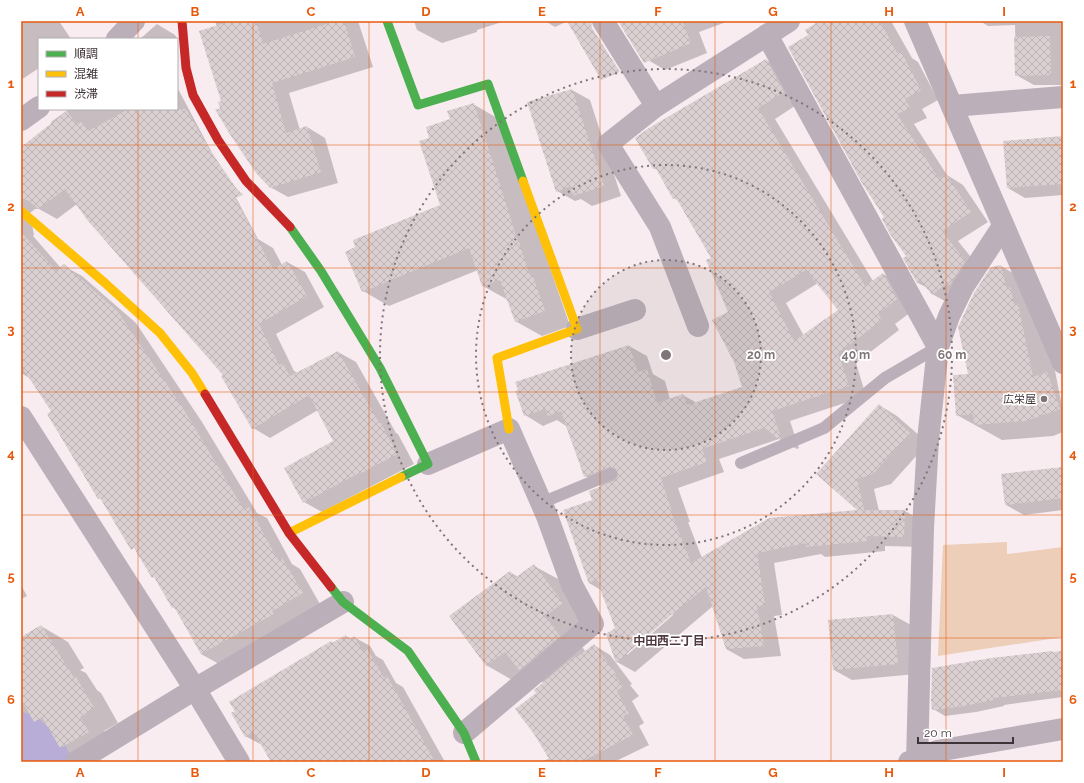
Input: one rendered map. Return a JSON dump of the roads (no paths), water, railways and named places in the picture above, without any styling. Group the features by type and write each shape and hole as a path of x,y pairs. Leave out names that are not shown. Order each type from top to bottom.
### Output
{"street":[{"path":"118,38 134,21"},
{"path":"182,21 186,68 193,95 218,140 246,181 292,229 321,271 380,368 428,464"},
{"path":"387,21 418,105 488,84 577,329"},
{"path":"603,21 656,106"},
{"path":"698,326 660,227 608,144 656,106 789,21"},
{"path":"915,21 1063,363"},
{"path":"767,35 938,347"},
{"path":"952,106 1063,97"},
{"path":"21,120 38,107"},
{"path":"21,211 105,283 160,333 192,373 289,533 343,602 408,651 464,733 476,762"},
{"path":"1003,226 963,287 949,316 938,347 928,440 914,762 937,751 1063,730"},
{"path":"464,733 593,624 572,585 547,516 509,429 497,358 635,310"},
{"path":"24,428 195,689 239,762"},
{"path":"289,533 428,464 509,429"},
{"path":"76,762 195,689 343,602"}],"lane":[{"path":"741,463 824,428 885,378 938,347"},
{"path":"541,503 611,474"}],"waterway":[{"path":"21,741 42,762"}],"place":[{"name":"広栄屋","path":"1044,399"}],"district":[{"name":"中田西二丁目","path":"669,641"}]}
